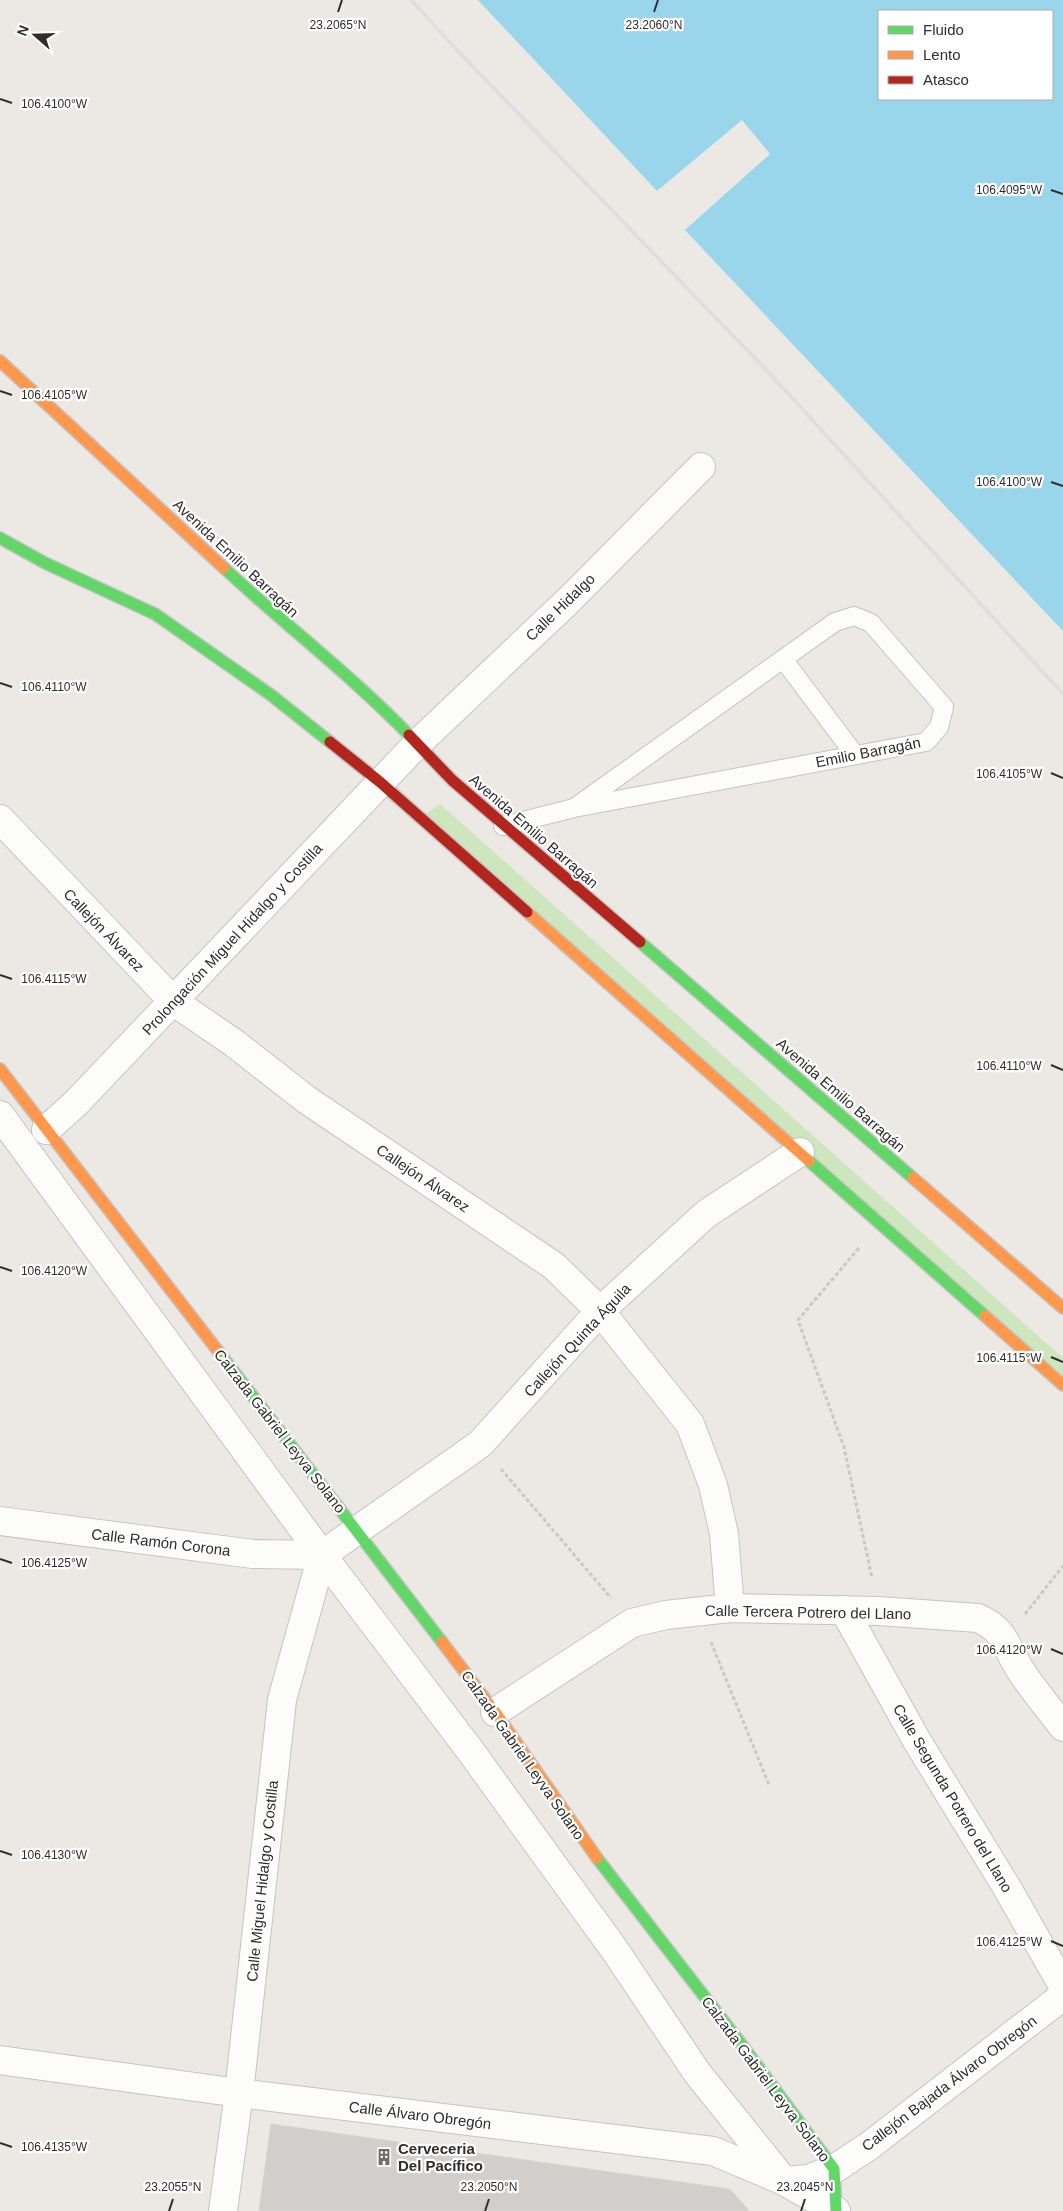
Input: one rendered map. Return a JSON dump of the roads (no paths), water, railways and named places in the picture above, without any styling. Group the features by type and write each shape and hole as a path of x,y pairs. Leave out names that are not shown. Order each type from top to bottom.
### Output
{"main road":[{"name":"Avenida Emilio Barragán","path":"0,361 272,613 381,706 416,745 503,826 888,1155 1063,1308"},
{"path":"0,538 45,562 155,614 271,695 380,782 1063,1385"},
{"name":"Calzada Gabriel Leyva Solano","path":"0,1069 495,1712 568,1819 620,1890 742,2045 834,2169 836,2211"}],"street":[{"name":"Calle Hidalgo","path":"416,745 569,600 701,467"},
{"name":"Prolongación Miguel Hidalgo y Costilla","path":"46,1130 76,1104 416,745"},
{"name":"Callejón Álvarez","path":"0,819 174,1002 234,1043 308,1100 554,1266 600,1311 690,1424 713,1485 724,1534 730,1608"},
{"name":"Calzada Gabriel Leyva Solano","path":"0,1115 322,1555 469,1749 614,1949 698,2074 784,2181 836,2211"},
{"name":"Callejón Quinta Águila","path":"322,1555 480,1444 600,1311 706,1214 800,1152"},
{"name":"Calle Ramón Corona","path":"0,1521 253,1554 322,1555"},
{"name":"Calle Miguel Hidalgo y Costilla","path":"223,2211 239,2093 282,1700 322,1555"},
{"name":"Calle Tercera Potrero del Llano","path":"495,1712 632,1623 666,1615 730,1608 844,1610 978,1618 992,1625 1005,1641 1021,1671 1063,1727"},
{"name":"Calle Segunda Potrero del Llano","path":"844,1610 917,1740 1006,1886 1063,1986"},
{"name":"Callejón Bajada Álvaro Obregón","path":"834,2169 869,2146 1063,1996"},
{"name":"Calle Álvaro Obregón","path":"0,2060 239,2093 712,2151 784,2181 808,2179 834,2169"}],"lane":[{"name":"Emilio Barragán","path":"503,826 574,808 926,742 939,727 944,707 871,623 854,616 834,622 574,808"},
{"path":"783,660 855,755"}],"water":[{"path":"478,0 1063,0 1063,631 685,230 770,154 742,120 657,191"}],"railway":[{"path":"411,0 772,376 1063,694"}],"place":[{"name":"Cerveceria Del Pacífico","path":"384,2157"}]}
